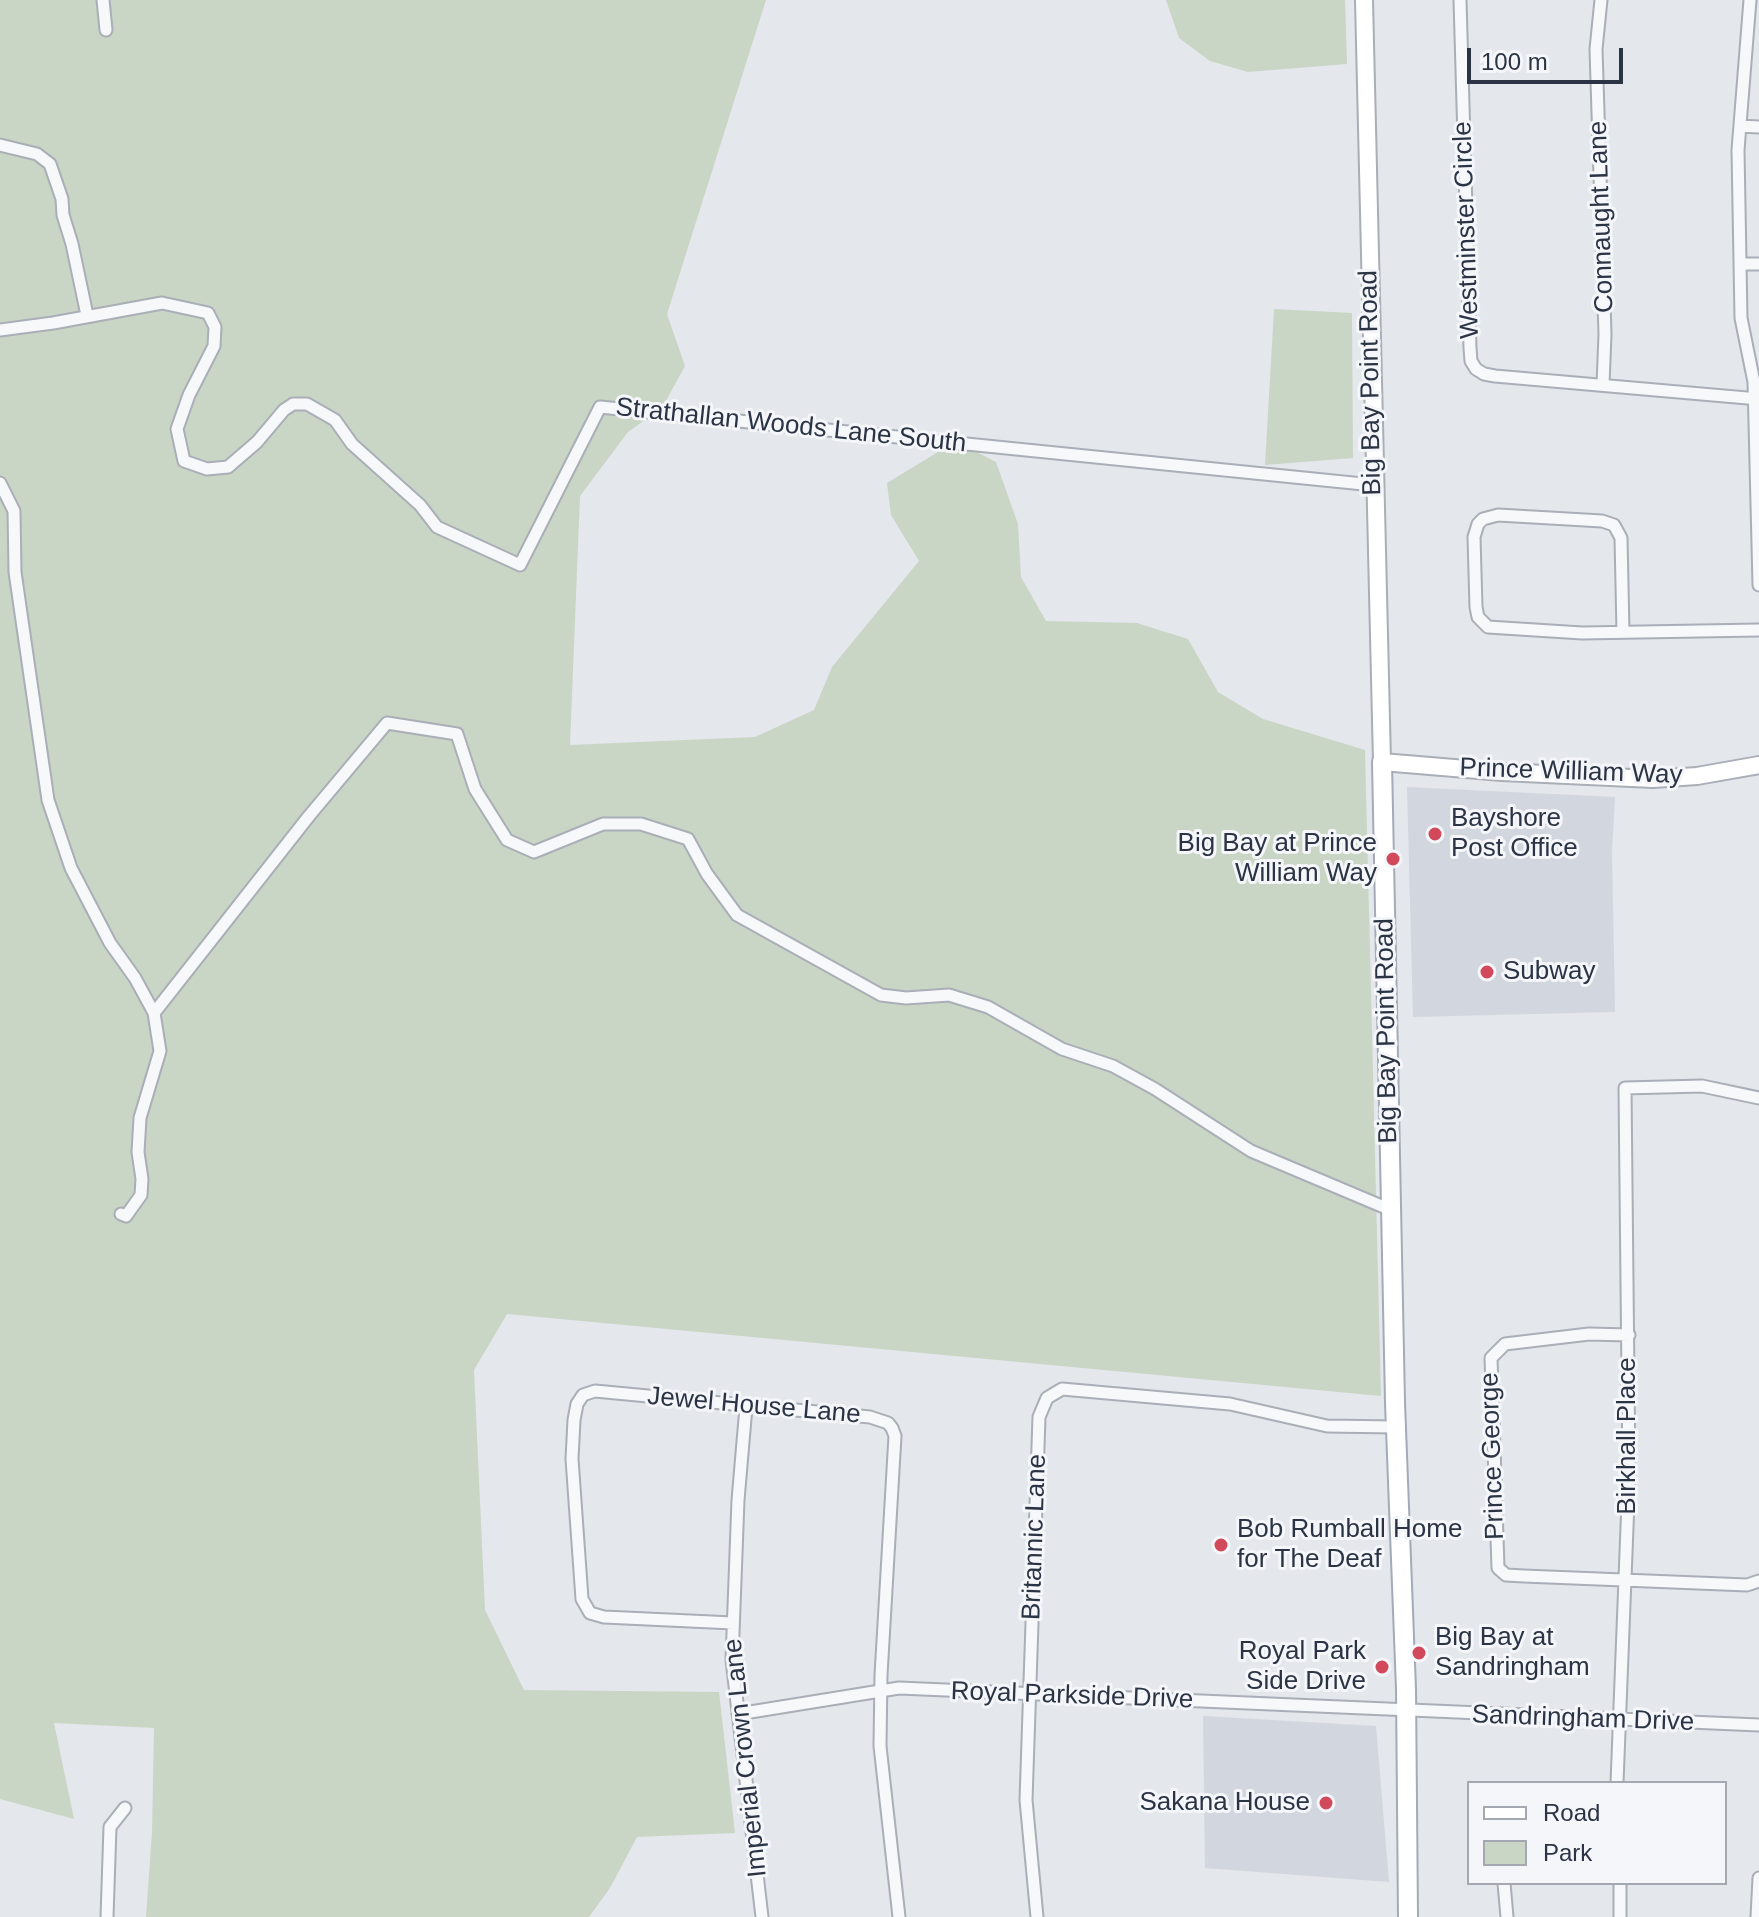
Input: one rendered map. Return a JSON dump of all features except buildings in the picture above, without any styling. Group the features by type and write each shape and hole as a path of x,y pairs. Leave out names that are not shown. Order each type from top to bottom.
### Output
{"main road":[{"name":"Big Bay Point Road","path":"1364,0 1396,1427 1407,1710 1408,1917"},
{"name":"Prince William Way","path":"1382,762 1502,772 1653,779 1697,776 1759,765"}],"street":[{"path":"103,0 106,30"},
{"name":"Westminster Circle","path":"1460,0 1471,361 1484,374 1757,399"},
{"name":"Connaught Lane","path":"1601,0 1596,49 1605,334 1603,385"},
{"path":"1750,0 1740,126 1740,264 1742,322 1757,399 1759,585"},
{"path":"1740,126 1759,127"},
{"path":"0,145 37,154 50,164 62,199 87,315"},
{"path":"1740,264 1759,264"},
{"name":"Strathallan Woods Lane South","path":"0,330 162,303 208,313 215,327 214,346 189,395 177,429 184,461 207,469 228,467 257,442 284,410 293,404 307,404 335,420 352,444 420,505 437,527 520,565 600,407 1373,485"},
{"path":"0,483 14,511 15,572 48,800 71,868 110,943 135,978 154,1013 160,1051 140,1118 138,1152 141,1195 126,1216 121,1214"},
{"path":"1623,632 1621,538 1614,525 1602,521 1498,515 1483,519 1478,524 1474,537 1476,607 1478,617 1485,625 1495,629 1623,632 1759,630"},
{"path":"154,1013 309,816 387,723 457,734 475,789 507,840 534,852 603,824 641,824 688,839 707,874 737,915 881,995 906,998 949,995 988,1007 1062,1049 1113,1066 1155,1089 1251,1151 1391,1210"},
{"name":"Birkhall Place","path":"1617,1781 1629,1476 1625,1088 1702,1086 1759,1098"},
{"name":"Prince George","path":"1625,1580 1507,1575 1499,1570 1496,1561 1491,1358 1505,1344 1589,1334 1629,1335"},
{"name":"Britannic Lane","path":"1037,1917 1026,1800 1039,1417 1047,1398 1062,1389 1241,1405 1327,1426 1396,1427"},
{"name":"Jewel House Lane","path":"733,1623 604,1617 590,1613 582,1599 572,1459 577,1404 583,1395 595,1391 870,1417 888,1423 892,1428 895,1436 880,1746 899,1917"},
{"name":"Imperial Crown Lane","path":"746,1407 738,1500 732,1660 762,1917"},
{"path":"1625,1580 1747,1585 1759,1581"},
{"name":"Royal Parkside Drive","path":"738,1714 881,1690 1407,1710"},
{"name":"Sandringham Drive","path":"1407,1710 1759,1725"},
{"path":"107,1917 110,1827 125,1808"},
{"path":"1757,1917 1759,1878"},
{"path":"1504,1885 1507,1917"},
{"path":"1620,1885 1620,1917"}],"shaded area":[{"path":"1407,787 1615,797 1612,851 1615,1012 1413,1017"},
{"path":"1203,1716 1376,1726 1389,1882 1205,1868"}],"green space":[{"path":"0,0 766,0 667,314 685,366 662,408 628,432 580,496 570,745 755,737 814,710 832,667 919,561 891,515 887,483 938,452 967,447 996,462 1018,524 1021,577 1046,621 1137,623 1188,639 1218,692 1263,719 1365,750 1381,1396 507,1314 474,1370 485,1610 524,1690 719,1692 735,1833 637,1837 610,1888 589,1917 146,1917 154,1728 54,1723 74,1819 0,1799"},
{"path":"1166,0 1345,0 1347,64 1248,72 1210,61 1179,38"},
{"path":"1274,309 1352,313 1353,458 1265,465"}],"place":[{"name":"Bayshore Post Office","path":"1435,834"},
{"name":"Big Bay at Prince William Way","path":"1393,859"},
{"name":"Subway","path":"1487,972"},
{"name":"Bob Rumball Home for The Deaf","path":"1221,1545"},
{"name":"Big Bay at Sandringham","path":"1419,1653"},
{"name":"Royal Park Side Drive","path":"1382,1667"},
{"name":"Sakana House","path":"1326,1803"}]}
